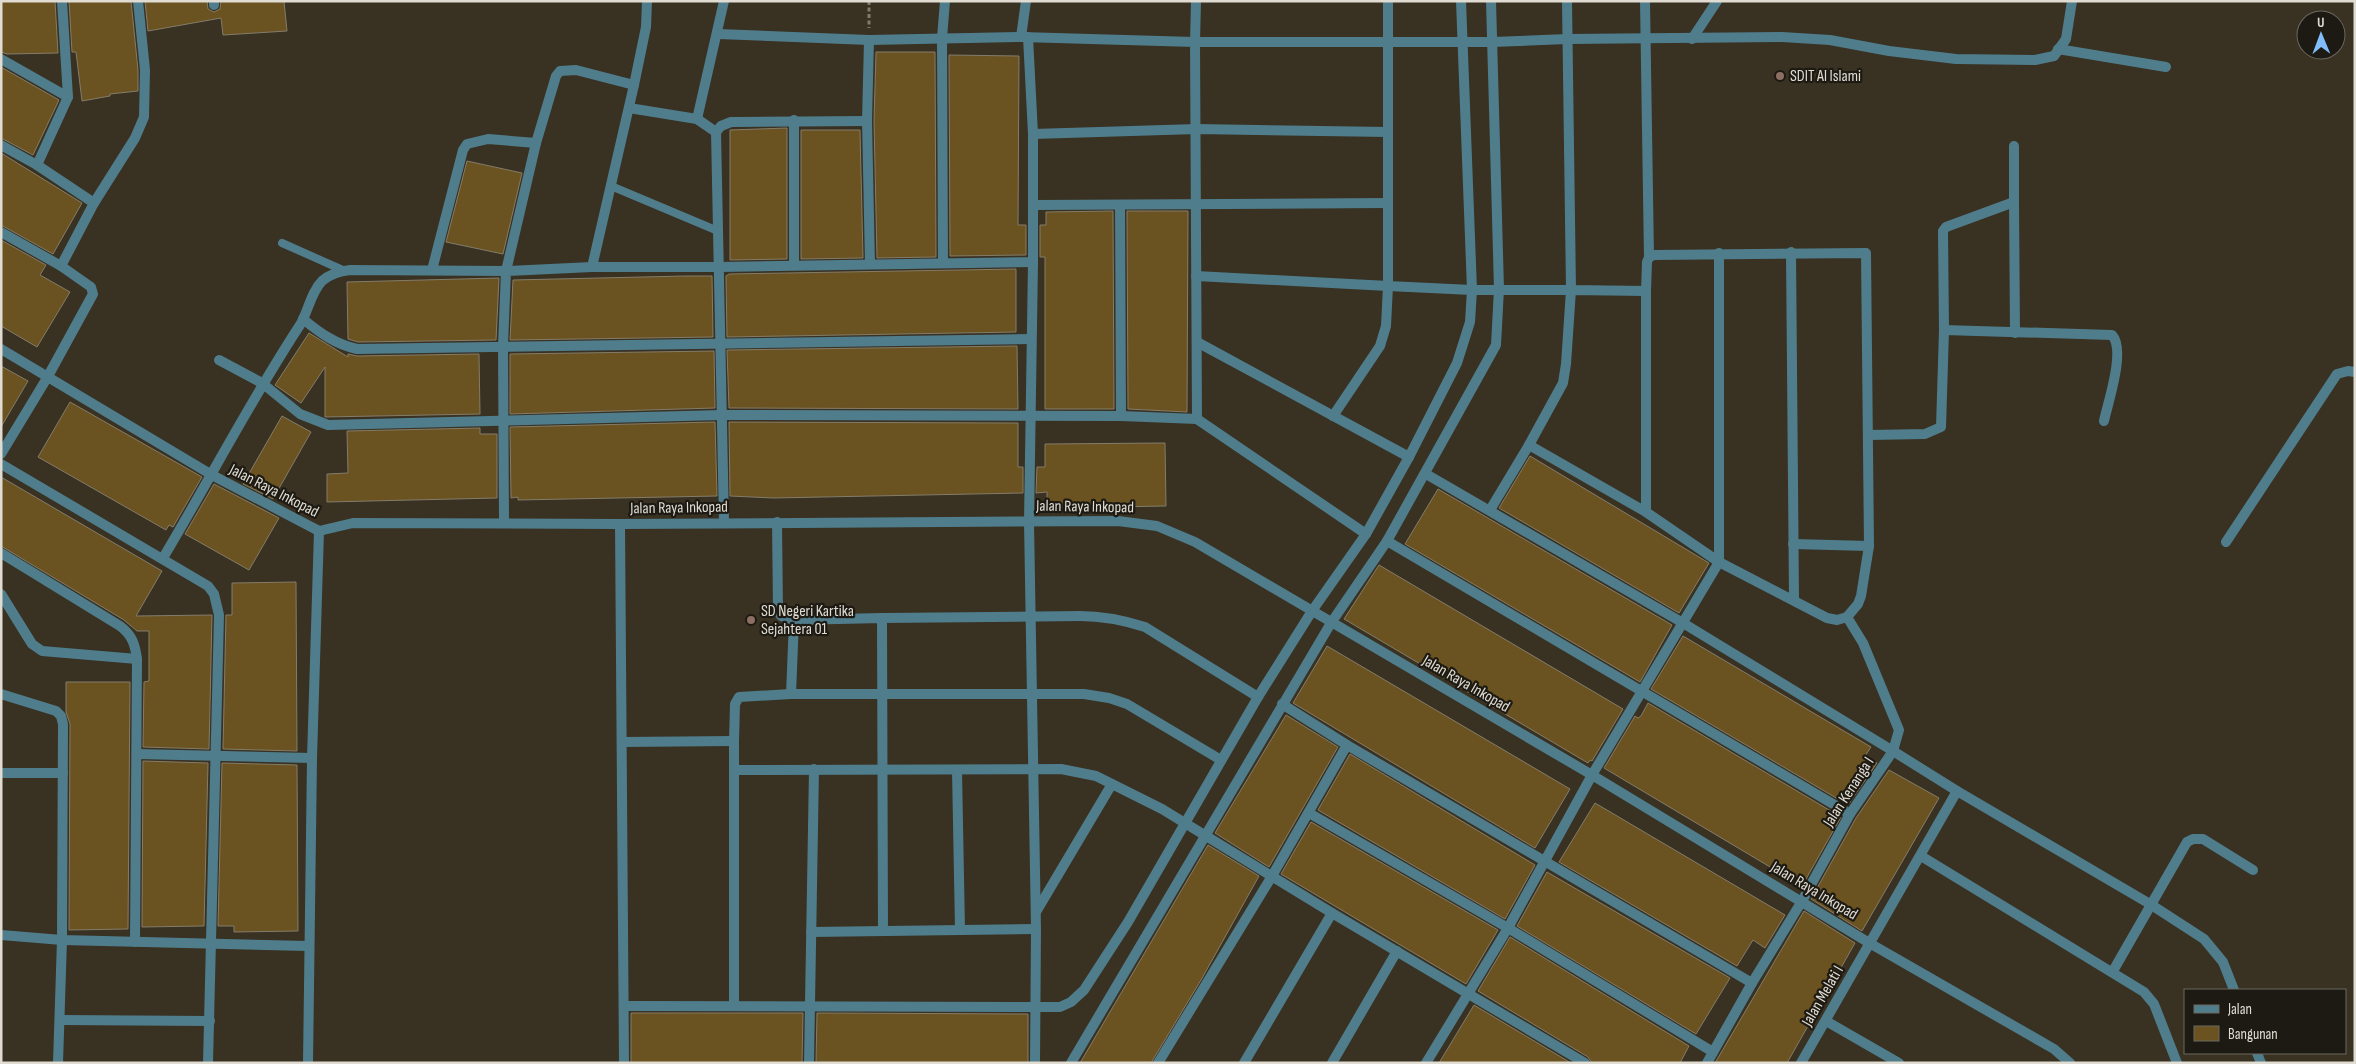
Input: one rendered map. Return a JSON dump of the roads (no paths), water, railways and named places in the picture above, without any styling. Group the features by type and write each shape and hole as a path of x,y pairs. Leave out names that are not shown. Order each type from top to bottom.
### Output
{"street":[{"path":"36,165 68,97 62,1"},
{"path":"60,266 94,203 135,138 144,116 145,70 138,1"},
{"path":"592,267 646,27 647,1"},
{"path":"697,119 718,34 724,1"},
{"path":"943,262 942,38 945,1"},
{"path":"1026,1 1024,37 1033,134 1032,417 1029,522 1034,694 1035,1063"},
{"path":"1196,1 1197,419"},
{"path":"1333,416 1380,346 1386,326 1388,286 1388,1"},
{"path":"624,1006 810,1008 1060,1007 1071,1002 1084,990 1128,922 1258,697 1312,611 1366,534 1409,458 1457,363 1466,340 1470,322 1472,290 1462,1"},
{"path":"1071,1063 1330,623 1387,541 1426,474 1496,345 1498,289 1491,1"},
{"path":"1490,510 1563,383 1566,364 1571,290 1567,1"},
{"path":"1644,1 1649,257 1647,262 1646,291 1646,512"},
{"path":"1692,39 1717,1"},
{"path":"718,34 869,40 1024,37 1195,42 1492,42 1567,39 1692,39 1753,36 1830,40 1889,51 1956,59 2035,60 2054,56 2066,39 2072,1"},
{"path":"869,40 870,264"},
{"path":"2058,49 2166,67"},
{"path":"1,59 68,97"},
{"path":"504,523 503,346 506,270 536,143 556,76 560,71 576,70 634,85"},
{"path":"628,108 697,119 716,132"},
{"path":"724,522 716,132 721,126 731,122 794,120 868,121"},
{"path":"794,120 794,265"},
{"path":"1033,134 1197,129 1388,132"},
{"path":"432,270 463,150 467,144 488,139 536,143"},
{"path":"1,145 36,165 94,203"},
{"path":"2014,146 2015,333"},
{"path":"1869,436 1924,434 1941,427 1944,330 1943,231 1946,227 2014,202"},
{"path":"1033,205 1388,203"},
{"path":"1120,205 1121,416"},
{"path":"1,232 60,266 91,287 93,294 47,378 1,454"},
{"path":"1792,252 1794,599"},
{"path":"1529,445 1646,512 1719,562 1794,599 1827,618 1837,620 1847,617 1862,596 1869,546 1866,253 1719,253 1654,255 1649,257"},
{"path":"1429,1062 1508,928 1592,775 1719,562 1719,253"},
{"path":"163,558 212,475 262,383 303,319 322,281 333,274 345,271 506,270 592,267 719,268 943,262 1033,262"},
{"path":"1196,276 1472,290 1646,291"},
{"path":"303,319 327,338 342,346 356,349 1031,339"},
{"path":"1944,330 2112,335 2116,339 2118,355 2104,421"},
{"path":"1197,342 1409,458"},
{"name":"Jalan Raya Inkopad","path":"1,349 212,475 318,531 354,522 620,524 1118,521 1158,526 1195,542 1330,623 1592,775 1871,944 2054,1049 2070,1063"},
{"path":"219,360 262,383 300,414 328,424 722,415 1121,416 1197,419 1366,534"},
{"path":"2226,542 2337,374 2348,371 2355,372"},
{"path":"1,464 163,558 208,586 214,594 219,615 208,1063"},
{"name":"Jalan Kenanga I","path":"1426,474 1683,623 1893,751 1850,814 1802,901 1752,983 1707,1063"},
{"path":"777,522 778,610 781,616 794,620 1103,616 1145,627 1258,697"},
{"path":"620,524 624,1063"},
{"path":"308,1063 308,946 318,531"},
{"path":"1387,541 1850,814"},
{"path":"1793,544 1869,546"},
{"path":"1,553 129,632 134,643 137,659 135,942"},
{"path":"1,594 32,644 42,651 137,659"},
{"path":"1847,617 1863,642 1899,730 1893,751 1957,791 2150,904 2204,939 2223,962 2234,989"},
{"path":"882,618 884,770 883,931"},
{"path":"791,694 794,620"},
{"path":"1,694 56,711 61,716 64,734 62,940 58,1063"},
{"path":"734,1006 734,741 735,704 739,697 751,694 1084,694 1109,698 1127,704 1221,760"},
{"path":"1282,704 1347,745 1752,983"},
{"path":"622,742 734,741"},
{"path":"1158,1063 1272,876 1347,745"},
{"path":"137,754 216,754 312,758"},
{"path":"809,1063 814,769"},
{"path":"734,770 1034,771 1060,769 1079,771 1112,784 1162,809 1332,913 1585,1063"},
{"path":"957,770 960,930"},
{"path":"1,773 63,773"},
{"path":"1036,914 1112,784"},
{"name":"Jalan Melati I","path":"1802,1063 1957,791"},
{"path":"1308,813 1508,928 1713,1052"},
{"path":"2112,971 2188,842 2193,839 2204,840 2253,870"},
{"path":"1921,856 2144,992 2154,1004 2177,1063"},
{"path":"1244,1063 1332,913"},
{"path":"811,932 1036,929"},
{"path":"1,935 62,940 308,946"},
{"path":"1332,1063 1397,951"},
{"path":"60,1020 210,1021"},
{"path":"1826,1021 1898,1063"}],"lane":[{"path":"611,186 718,232"},
{"path":"282,243 345,271"}],"place":[{"name":"SDIT Al Islami","path":"1780,76"},
{"name":"SD Negeri Kartika Sejahtera 01","path":"751,620"}]}
